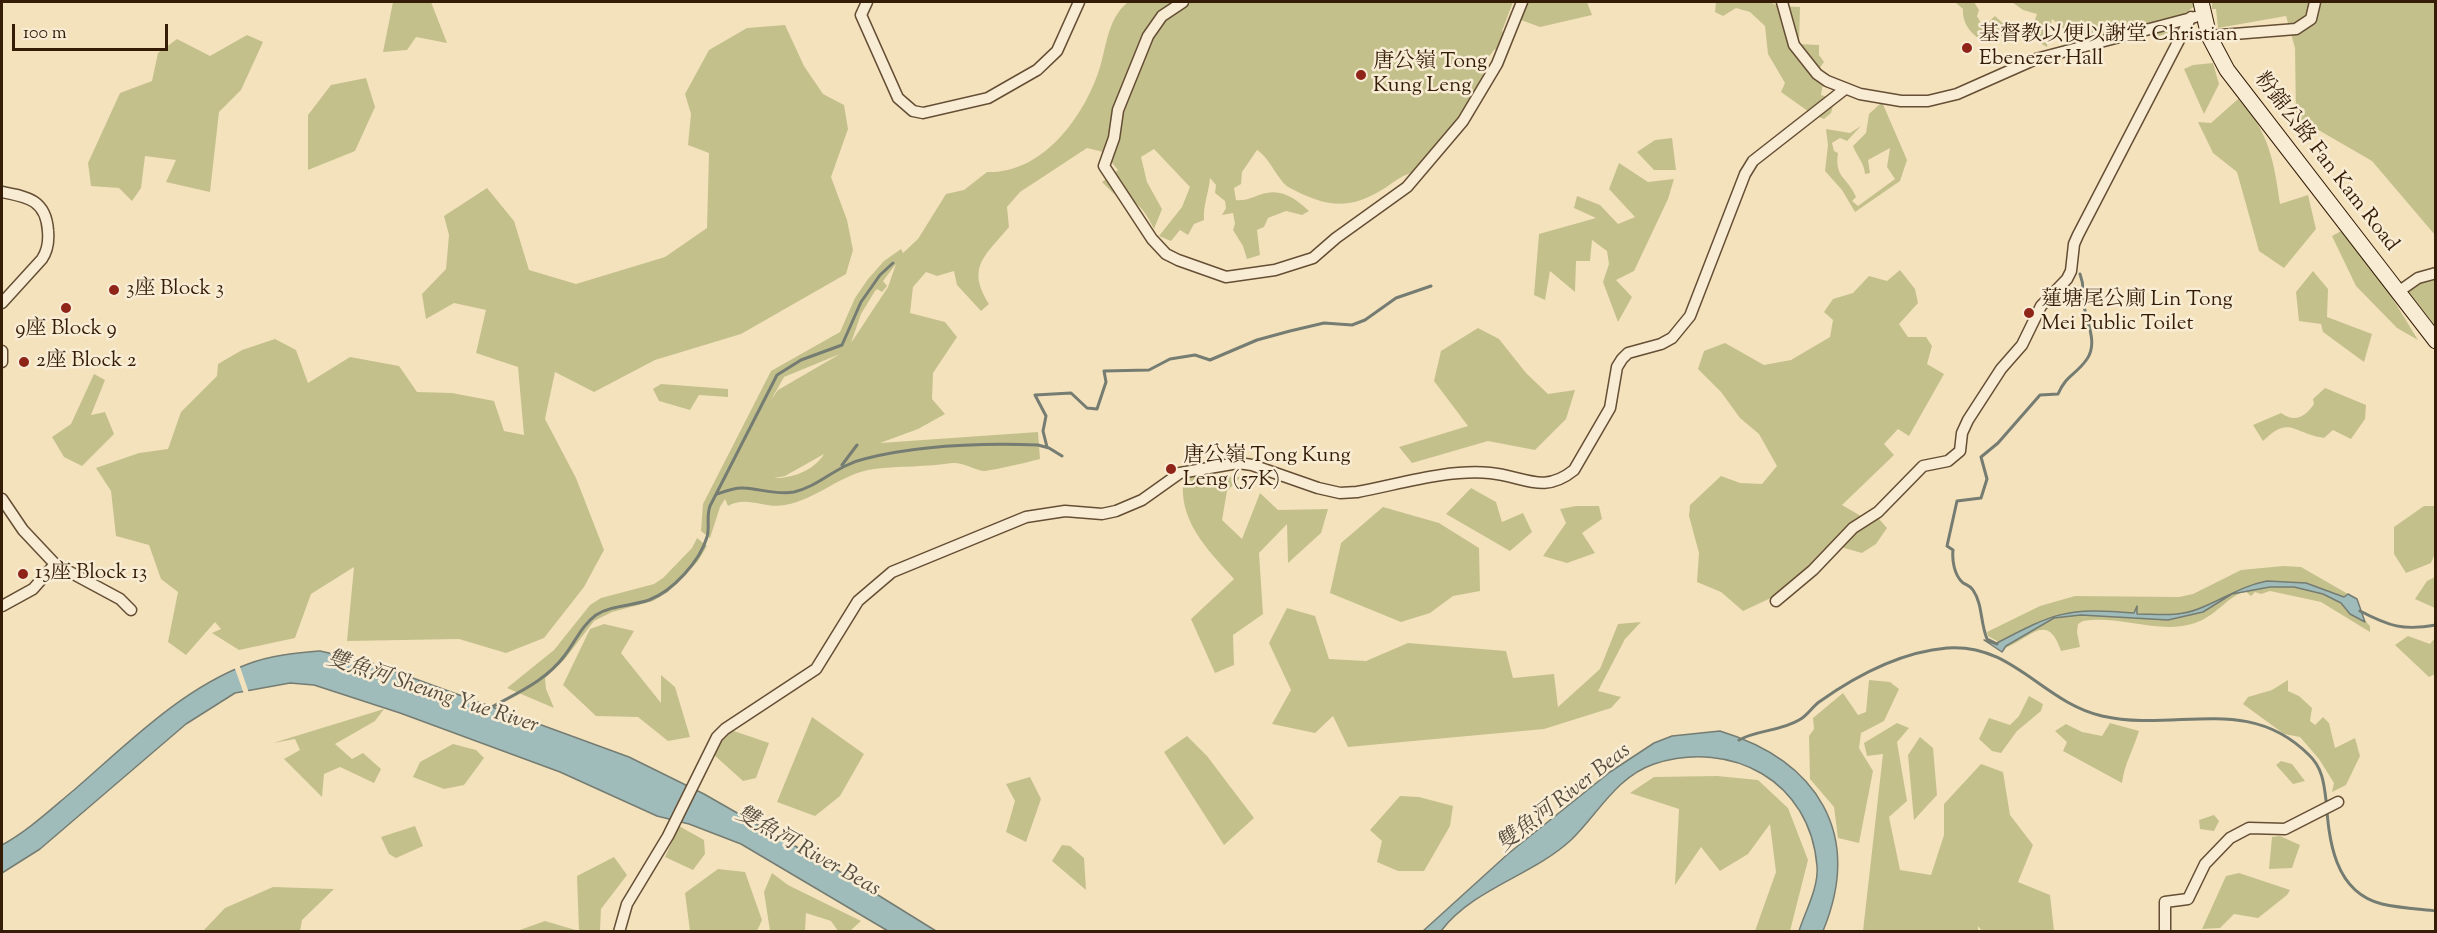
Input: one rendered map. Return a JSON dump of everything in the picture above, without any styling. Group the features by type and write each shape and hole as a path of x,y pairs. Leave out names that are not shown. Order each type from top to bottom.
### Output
{"main road":[{"name":"粉錦公路 Fan Kam Road","path":"2198,12 2233,78 2436,341"}],"street":[{"path":"867,2 861,15 898,98 913,111 923,113 988,98 1037,70 1057,51 1079,2"},
{"path":"1183,2 1162,16 1148,36 1118,110 1114,138 1104,166 1159,248 1178,261 1226,278 1275,270 1312,258 1407,187 1463,121 1497,64 1522,2"},
{"path":"1782,2 1788,30 1798,53 1817,74 1845,89 1879,99 1928,101 1968,90 2036,59 2198,12"},
{"path":"2209,36 2296,29 2311,19 2316,2"},
{"path":"1776,601 1813,570 1853,528 1878,512 1923,466 1948,461 1960,451 1962,433 1968,420 2001,369 2022,345 2041,306 2067,279 2071,271 2074,244 2078,235 2198,12"},
{"path":"619,932 627,904 674,824 717,737 725,729 816,669 858,601 879,581 910,564 1026,517 1065,511 1102,514 1116,511 1142,500 1180,473 1238,463 1340,493 1357,492 1466,472 1492,473 1541,484 1552,483 1566,476 1574,470 1610,408 1617,367 1622,359 1628,352 1661,344 1685,325 1745,174 1753,161 1845,89"},
{"path":"2,192 34,201 44,209 48,236 46,253 42,259 2,303"},
{"path":"2398,292 2418,278 2436,273"},
{"path":"2,351 2,362"},
{"path":"2,499 24,530 55,564 120,599 131,610"},
{"path":"2,606 33,589 55,564"},
{"path":"2165,932 2166,902 2188,899 2205,864 2230,838 2249,828 2285,829 2337,803"}],"shaded area":[{"path":"393,2 431,2 447,43 416,37 407,50 383,52"},
{"path":"1128,2 1513,2 1502,31 1507,34 1506,47 1494,50 1481,67 1485,71 1456,127 1422,171 1407,174 1360,200 1338,204 1315,199 1290,188 1257,150 1242,172 1241,184 1234,188 1236,200 1245,200 1274,192 1298,201 1309,211 1302,215 1286,211 1268,218 1264,227 1257,230 1260,255 1247,259 1243,246 1233,230 1235,224 1233,213 1222,215 1226,208 1225,201 1215,193 1216,185 1210,178 1204,220 1194,224 1188,235 1180,230 1171,241 1159,236 1182,207 1190,187 1154,149 1141,157 1147,182 1162,209 1154,229 1139,206 1128,198 1114,194 1102,182 1118,170 1103,152 1087,148 1020,192 1007,207 1009,227 986,254 979,271 982,291 989,304 981,311 957,285 954,271 937,276 926,272 913,287 910,313 945,322 957,337 933,373 932,399 945,414 918,429 880,443 1038,432 1040,459 986,471 956,463 862,471 797,502 778,506 742,502 728,506 725,499 710,538 701,531 703,504 771,371 840,332 855,298 868,279 884,261 901,249 903,253 918,239 946,194 964,190 987,172 1006,170 1024,164 1041,155 1056,142 1069,127 1090,93 1111,27 1120,10","holes":["896,264 888,287 851,343 861,314 875,291 877,289 882,292 887,286 883,281","840,354 778,390 771,400 784,377","824,454 820,460 803,472 789,476 774,478 785,476"]},
{"path":"1527,2 1587,2 1592,15 1540,27 1521,20"},
{"path":"1716,2 1770,2 1778,6 1800,7 1799,44 1819,45 1819,55 1824,62 1819,69 1823,83 1821,95 1835,99 1831,113 1824,119 1812,114 1781,92 1785,83 1768,54 1765,26 1750,12 1736,8 1723,16 1715,12"},
{"path":"1955,2 1974,2 1979,10 1977,16 1983,27 1995,16 2008,28 2018,29 2014,40 1991,34 1990,44 1979,38 1970,31 1963,15 1963,9"},
{"path":"2012,2 2201,2 2176,19 2174,31 2159,36 2143,31 2080,42 2052,19 2047,47 2029,37 2037,14 2023,10"},
{"path":"2212,2 2435,2 2435,235 2372,161 2296,117 2295,48 2286,16 2218,28 2216,9 2212,9"},
{"path":"785,25 804,66 823,94 844,105 848,129 831,177 847,220 853,250 846,274 741,334 655,360 594,392 555,372 545,419 576,478 604,550 584,587 544,638 506,653 459,639 347,641 354,567 311,594 295,638 239,650 212,633 221,629 215,622 186,655 168,642 178,592 161,579 149,545 116,536 111,491 96,468 139,453 168,449 181,412 217,376 218,364 242,350 275,339 296,350 308,383 350,357 399,366 417,392 452,393 494,401 504,431 524,435 518,367 476,353 486,310 454,303 426,319 422,294 446,269 449,235 444,216 487,188 514,221 529,270 576,284 665,257 707,228 709,153 688,145 691,114 685,94 709,50 747,28"},
{"path":"247,35 263,42 241,90 219,112 210,192 166,182 176,160 145,156 141,188 132,201 119,188 91,186 88,163 120,93 152,81 158,53 177,39 210,56"},
{"path":"2213,63 2219,84 2204,114 2184,69 2193,65"},
{"path":"366,78 375,107 355,151 308,170 308,115 331,85"},
{"path":"2238,99 2257,123 2268,147 2280,204 2308,195 2316,229 2284,268 2259,251 2237,172 2213,153 2198,122 2211,123"},
{"path":"1882,102 1907,160 1900,181 1855,212 1842,190 1825,171 1828,145 1826,129 1850,133 1861,126 1847,141 1840,138 1832,143 1834,151 1838,153 1840,173 1853,190 1856,197 1852,201 1858,206 1895,179 1887,167 1890,148 1868,160 1870,173 1865,174 1853,146 1866,133 1869,114"},
{"path":"1672,138 1676,170 1654,170 1637,152 1655,140"},
{"path":"1619,163 1648,182 1674,179 1668,199 1634,271 1616,280 1632,297 1618,322 1603,282 1609,264 1607,251 1592,240 1590,261 1576,261 1575,292 1550,271 1545,300 1534,295 1539,234 1596,218 1574,208 1577,196 1600,205 1618,224 1635,217 1609,189"},
{"path":"2343,230 2388,291 2418,340 2397,328 2356,286 2332,236"},
{"path":"1900,270 1915,289 1918,303 1899,324 1908,337 1926,337 1932,346 1927,364 1944,374 1909,436 1898,429 1884,444 1894,455 1842,505 1866,519 1879,519 1887,528 1876,544 1862,553 1837,546 1786,591 1743,611 1721,592 1697,582 1699,553 1689,516 1690,505 1721,476 1740,483 1762,484 1777,466 1759,434 1740,418 1721,392 1698,369 1704,351 1725,343 1764,365 1791,360 1830,337 1833,320 1824,312 1833,299 1853,293 1869,276 1887,281"},
{"path":"2313,271 2328,289 2327,317 2372,334 2364,362 2323,332 2321,324 2299,321 2296,292"},
{"path":"2435,279 2435,326 2406,289 2421,280"},
{"path":"1478,328 1499,339 1526,373 1548,394 1575,390 1566,419 1535,450 1488,441 1412,463 1399,447 1468,426 1434,381 1441,351"},
{"path":"94,374 105,380 91,415 105,412 114,434 82,466 64,457 52,437 71,424"},
{"path":"661,384 728,389 728,397 699,395 690,410 659,401 653,389"},
{"path":"2325,388 2366,405 2365,419 2351,439 2333,430 2324,438 2286,427 2272,433 2263,441 2253,425 2281,413 2291,418 2303,415 2314,404 2313,399"},
{"path":"1184,475 1241,477 1227,491 1222,520 1242,539 1260,493 1278,510 1328,509 1321,533 1288,563 1287,524 1259,553 1263,614 1233,635 1234,665 1215,673 1191,619 1234,579 1204,545 1189,519 1183,491"},
{"path":"1471,488 1496,502 1502,522 1523,513 1532,532 1510,551 1446,514"},
{"path":"1599,506 1602,519 1582,533 1595,553 1567,563 1543,556 1566,523 1560,509"},
{"path":"2424,506 2435,506 2435,553 2431,563 2406,573 2394,554 2394,527"},
{"path":"1383,507 1439,523 1479,548 1480,591 1453,596 1430,613 1401,622 1330,593 1341,543"},
{"path":"697,538 707,546 698,561 668,592 653,601 612,612 594,621 564,660 545,678 546,689 554,708 507,688 554,650 590,605 601,598 654,584 663,578 692,548"},
{"path":"2283,566 2301,567 2348,594 2344,597 2370,626 2370,632 2321,602 2270,591 2261,594 2255,592 2251,596 2245,591 2202,620 2181,626 2153,626 2111,620 2083,621 2078,624 2077,632 2080,647 2061,651 2050,632 2043,630 2036,631 2002,649 1997,641 1988,636 1987,632 2040,606 2075,596 2179,597 2193,594 2241,570"},
{"path":"2435,577 2435,608 2415,599 2427,581"},
{"path":"1287,608 1315,616 1329,659 1366,661 1408,643 1506,651 1513,678 1554,674 1558,707 1600,669 1618,624 1641,622 1625,639 1598,691 1621,697 1611,708 1544,729 1348,747 1333,716 1315,733 1272,724 1291,690 1269,643"},
{"path":"604,624 634,631 621,653 661,703 661,675 675,687 690,737 668,741 638,717 596,716 563,685 590,629"},
{"path":"2408,636 2430,644 2435,638 2435,674 2429,677 2395,645"},
{"path":"1869,680 1890,682 1899,689 1884,721 1861,733 1859,748 1873,771 1859,843 1838,838 1834,807 1810,779 1809,736 1814,729 1813,718 1843,693 1858,715 1866,712"},
{"path":"2288,680 2288,691 2299,696 2312,708 2310,721 2315,725 2323,717 2329,723 2335,748 2355,738 2360,756 2346,785 2332,792 2334,783 2319,759 2300,737 2284,734 2243,704 2248,697 2272,690"},
{"path":"2029,696 2043,704 2041,711 2017,731 2001,753 1992,751 1979,739 1989,718 2010,725 2019,716"},
{"path":"384,709 375,721 335,744 352,759 363,753 381,769 374,783 340,767 324,774 322,797 284,759 300,750 295,739 273,743"},
{"path":"812,717 864,754 840,796 815,816 777,802"},
{"path":"1897,723 1909,728 1897,742 1907,801 1889,817 1900,870 1931,875 1944,835 1944,804 1981,764 2003,772 2010,815 2033,845 2018,882 2050,895 2054,931 1982,931 1978,926 1978,932 1863,931 1883,754 1867,756 1864,743"},
{"path":"2110,723 2139,731 2122,783 2063,751 2067,742 2055,731 2066,724 2082,732 2102,736"},
{"path":"728,729 769,743 756,778 743,781 713,754"},
{"path":"1187,736 1207,756 1254,818 1224,845 1164,752"},
{"path":"1920,737 1933,748 1937,795 1914,820 1908,755"},
{"path":"453,744 476,750 484,758 464,785 444,789 413,777 420,762"},
{"path":"2281,761 2292,764 2305,781 2293,784 2276,765"},
{"path":"1717,776 1758,780 1788,808 1808,860 1790,931 1755,931 1776,872 1770,824 1748,854 1720,871 1701,847 1675,885 1679,809 1630,793 1654,777"},
{"path":"1030,777 1041,799 1026,842 1006,832 1015,801 1006,784"},
{"path":"1400,796 1419,797 1453,806 1450,826 1424,871 1398,871 1377,862 1382,841 1370,830"},
{"path":"2214,815 2219,821 2214,831 2200,829 2199,820"},
{"path":"415,826 423,846 396,858 389,854 381,837"},
{"path":"679,826 704,840 705,854 693,870 665,857"},
{"path":"2280,836 2300,845 2292,868 2269,869 2272,837"},
{"path":"1062,845 1070,846 1084,858 1086,890 1052,861"},
{"path":"614,857 627,875 601,909 600,931 579,931 577,876"},
{"path":"718,869 745,872 762,920 757,931 690,931 685,893"},
{"path":"772,873 788,885 861,921 850,931 838,931 831,921 806,913 805,931 770,931 764,892"},
{"path":"2239,873 2290,890 2258,918 2234,914 2220,928 2202,929 2226,876"},
{"path":"273,887 334,889 302,920 300,931 203,931 225,908"},
{"path":"545,921 579,931 517,931"}],"water":[{"path":"2267,581 2306,583 2344,597 2348,594 2357,599 2365,622 2350,614 2341,603 2323,594 2294,587 2270,587 2232,594 2203,612 2168,620 2081,615 2054,618 2006,646 2002,652 1984,640 1995,644 2047,619 2076,612 2134,613 2137,606 2137,614 2190,612 2249,586"},
{"path":"320,651 369,662 629,757 704,794 844,874 936,931 888,931 741,844 689,824 657,816 560,772 400,713 314,685 290,683 235,693 186,724 40,849 2,873 2,845 39,819 177,703 223,675 248,664 275,656"},
{"path":"1720,731 1754,744 1783,761 1806,782 1823,806 1834,833 1838,863 1834,896 1823,931 1799,931 1814,891 1817,874 1811,836 1800,811 1783,790 1762,774 1738,763 1711,757 1683,758 1654,764 1641,770 1618,787 1581,830 1556,852 1486,893 1454,916 1441,931 1423,931 1509,853 1610,772 1654,743 1672,736"}],"pier":[{"path":"239,664 249,693 244,694 234,666"}],"waterway":[{"name":"雙魚河 Sheung Yue River","path":"490,708 530,686 549,672 596,615 609,609 658,596 684,574 703,546 708,534 710,506 777,375 801,360 842,345 861,302 880,275 893,263"},
{"path":"1997,644 1987,639 1976,596 1972,588 1962,582 1957,575 1953,562 1953,550 1947,546 1957,501 1981,498 1987,479 1981,457 1998,443 2040,395 2058,394 2064,383 2087,359 2092,340 2080,274"},
{"path":"1047,447 1043,431 1046,416 1035,395 1071,393 1087,408 1097,409 1106,382 1104,371 1149,370 1170,359 1195,355 1210,360 1257,340 1290,331 1324,323 1352,325 1365,320 1396,298 1431,286"},
{"path":"717,494 741,488 794,492 854,462 885,454 928,448 994,444 1038,445 1049,448 1062,456"},
{"path":"842,465 857,445"},
{"path":"2360,611 2396,626 2436,625"},
{"path":"1739,740 1792,724 1805,716 1819,702 1880,666 1930,650 1970,649 1991,655 2009,664 2062,699 2102,716 2157,721 2236,720 2261,725 2285,736 2309,755 2320,770 2332,847 2344,876 2353,888 2366,898 2382,904 2436,911"}],"place":[{"name":"基督教以便以謝堂 Christian Ebenezer Hall","path":"1967,48"},
{"name":"唐公嶺 Tong Kung Leng","path":"1361,75"},
{"name":"3座 Block 3","path":"114,290"},
{"name":"9座 Block 9","path":"66,308"},
{"name":"蓮塘尾公廁 Lin Tong Mei Public Toilet","path":"2029,313"},
{"name":"2座 Block 2","path":"24,362"},
{"name":"唐公嶺 Tong Kung Leng (57K)","path":"1171,469"},
{"name":"13座 Block 13","path":"23,574"}],"water label":[{"name":"雙魚河 River Beas","path":"1565,799"},
{"name":"雙魚河 River Beas","path":"807,853"}]}
